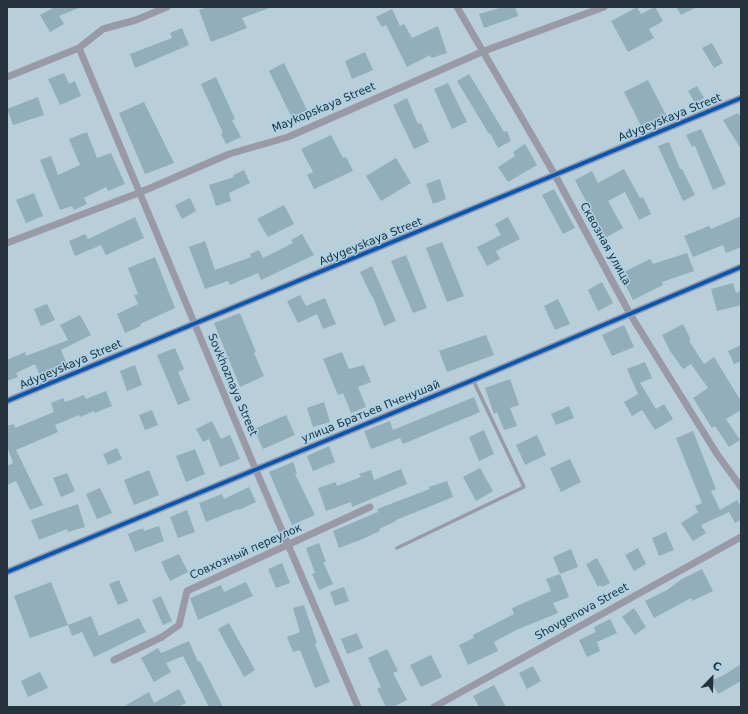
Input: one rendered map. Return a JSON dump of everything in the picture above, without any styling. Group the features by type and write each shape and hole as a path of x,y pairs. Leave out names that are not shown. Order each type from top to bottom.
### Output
{"street":[{"path":"7,77 79,48 103,29 136,20 167,7"},
{"name":"Сквозная улица","path":"457,7 555,175 630,314 718,454 741,487"},
{"name":"Maykopskaya Street","path":"7,243 140,192 228,154 288,137 484,51 604,7"},
{"name":"Sovkhoznaya Street","path":"79,48 255,468 358,707"},
{"name":"Adygeyskaya Street","path":"7,401 741,98"},
{"name":"улица Братьев Пченушай","path":"7,572 255,468 473,380 741,267"},
{"name":"Совхозный переулок","path":"114,660 162,637 179,625 187,591 289,546 370,507"},
{"name":"Shovgenova Street","path":"434,707 741,537"}],"lane":[{"path":"397,548 524,487 473,380"}],"building":[{"path":"55,7 81,7 59,16 64,24 50,32 40,15"},
{"path":"208,7 269,8 242,18 247,28 211,42 199,10"},
{"path":"503,7 515,7 518,16 484,28 479,14"},
{"path":"637,7 641,14 655,7 663,21 649,29 654,38 628,52 611,21"},
{"path":"676,7 697,7 681,15"},
{"path":"392,9 400,26 404,24 412,38 438,26 447,53 431,58 430,55 407,67 386,25 382,27 376,17"},
{"path":"182,28 189,45 135,68 130,54 172,38 170,33"},
{"path":"712,43 723,63 714,68 702,48"},
{"path":"365,52 373,70 352,79 345,61"},
{"path":"284,63 307,110 292,118 269,71"},
{"path":"64,73 69,84 75,81 81,96 60,105 48,79"},
{"path":"469,74 504,132 507,131 511,141 498,148 457,81"},
{"path":"216,77 235,119 232,120 241,137 226,144 221,134 223,133 201,84"},
{"path":"648,80 667,117 643,130 624,92"},
{"path":"448,83 467,122 452,129 434,89"},
{"path":"697,86 704,98 695,103 688,91"},
{"path":"38,97 44,115 13,125 7,109"},
{"path":"407,98 418,124 421,123 429,142 414,149 393,105"},
{"path":"144,102 174,163 145,174 119,113"},
{"path":"738,113 741,118 741,149 723,120"},
{"path":"701,129 726,184 713,190 695,146 692,147 686,135"},
{"path":"87,132 97,158 111,153 125,184 108,191 106,187 84,198 87,204 74,210 72,206 60,210 40,160 51,156 58,175 80,165 69,139"},
{"path":"331,135 343,158 346,157 353,171 314,189 307,175 313,172 301,149"},
{"path":"669,142 680,169 682,169 695,195 683,201 658,146"},
{"path":"525,144 537,165 508,182 498,167 515,156 513,152"},
{"path":"396,158 411,183 381,201 366,176"},
{"path":"624,169 640,198 643,197 651,214 639,220 625,192 608,201 623,228 605,238 575,180 592,171 598,183"},
{"path":"244,170 250,183 229,193 231,201 216,206 209,185 234,177 233,175"},
{"path":"440,179 446,199 433,204 426,184"},
{"path":"554,189 575,228 563,234 542,195"},
{"path":"34,193 43,216 26,223 16,200"},
{"path":"190,198 196,211 182,219 175,205"},
{"path":"284,205 294,224 268,237 257,219"},
{"path":"741,216 741,247 726,253 723,245 693,257 684,236 709,226 711,229"},
{"path":"135,217 144,238 106,255 101,245 75,256 69,241 85,234 88,239"},
{"path":"508,217 520,239 496,251 500,259 487,266 477,247 501,235 495,224"},
{"path":"302,234 314,255 261,280 258,273 230,285 228,281 205,289 189,247 205,241 215,270 251,257 250,254 259,250 263,258 293,243 291,240"},
{"path":"442,242 464,296 447,302 426,248"},
{"path":"687,253 694,271 662,282 663,285 633,300 620,274 650,259 653,264"},
{"path":"406,255 427,308 413,313 391,261"},
{"path":"155,257 175,308 140,324 141,326 125,333 117,314 138,304 134,295 138,294 128,268"},
{"path":"372,266 396,321 384,326 373,297 360,272"},
{"path":"602,282 613,303 598,311 588,290"},
{"path":"733,283 736,293 741,291 741,305 717,311 711,289"},
{"path":"300,295 306,306 325,298 336,324 323,329 317,314 298,323 287,301"},
{"path":"558,299 570,324 555,330 544,306"},
{"path":"47,304 55,320 41,326 34,309"},
{"path":"240,313 264,376 240,387 214,323"},
{"path":"80,315 91,335 61,350 68,367 41,378 35,364 16,373 18,377 7,381 7,360 25,352 26,356 68,340 60,325"},
{"path":"683,324 691,340 689,341 704,364 714,357 741,401 741,410 726,419 740,440 729,447 715,426 712,428 693,398 708,388 691,364 683,369 670,351 662,335"},
{"path":"624,325 634,347 612,356 602,335"},
{"path":"486,335 494,355 447,372 439,351"},
{"path":"741,345 741,361 734,364 728,351"},
{"path":"175,348 184,369 178,372 190,400 178,405 157,355"},
{"path":"342,352 349,369 364,365 371,382 358,387 366,407 351,413 343,393 338,395 323,359"},
{"path":"645,362 652,378 640,383 656,409 664,404 673,419 655,430 642,410 632,416 624,402 638,394 627,369"},
{"path":"135,365 142,385 127,391 120,371"},
{"path":"510,379 519,405 510,408 517,426 504,430 497,412 494,414 485,388"},
{"path":"106,391 112,406 95,413 94,411 80,417 79,415 55,425 58,432 16,450 43,505 30,510 16,481 7,485 7,466 13,463 7,446 7,426 14,424 15,428 54,412 51,403 63,398 65,402 84,395 86,399"},
{"path":"474,397 480,412 403,444 400,438 371,449 364,431 390,421 393,430"},
{"path":"324,402 330,422 313,427 307,408"},
{"path":"569,406 574,418 556,425 551,414"},
{"path":"152,410 158,425 145,430 139,415"},
{"path":"286,415 295,435 263,449 254,429"},
{"path":"212,421 221,439 230,435 240,459 220,467 209,439 203,442 196,429"},
{"path":"484,430 494,454 479,461 469,437"},
{"path":"693,431 716,489 711,491 720,510 737,500 741,507 741,520 735,523 729,512 701,525 706,533 693,541 681,523 698,512 695,506 702,503 676,438"},
{"path":"537,435 546,455 525,465 516,445"},
{"path":"329,446 335,462 313,471 307,456"},
{"path":"117,448 122,459 108,465 103,454"},
{"path":"195,449 205,474 186,482 176,456"},
{"path":"570,459 581,482 561,492 550,468"},
{"path":"293,462 297,473 295,474 315,515 292,525 269,472"},
{"path":"480,468 493,491 476,501 463,477"},
{"path":"401,469 407,484 352,507 351,502 326,511 318,488 336,482 337,486 361,477 359,474 371,470 374,480"},
{"path":"149,470 159,495 134,505 124,480"},
{"path":"67,473 75,491 61,497 53,478"},
{"path":"447,481 453,497 396,520 379,529 380,531 339,548 333,531 378,512 377,509"},
{"path":"249,487 256,502 206,522 199,503 222,494 224,499"},
{"path":"100,488 112,513 97,519 86,494"},
{"path":"78,504 85,527 68,532 67,529 39,540 31,520"},
{"path":"187,510 195,532 178,538 170,517"},
{"path":"159,526 164,541 135,552 128,534 143,528 144,531"},
{"path":"666,532 674,550 659,556 652,538"},
{"path":"319,543 326,562 323,562 333,584 319,590 312,574 315,573 306,548"},
{"path":"638,548 646,564 634,571 625,555"},
{"path":"571,549 578,567 560,574 553,557"},
{"path":"179,554 188,572 170,581 161,562"},
{"path":"597,558 610,583 602,587 600,585 598,587 586,564"},
{"path":"282,563 290,583 276,588 268,569"},
{"path":"702,569 713,591 692,601 691,598 654,618 645,601"},
{"path":"560,574 569,597 553,603 558,613 516,630 494,642 498,651 468,665 459,645 474,638 473,635 514,614 512,608 551,591 546,579"},
{"path":"119,580 128,601 118,605 109,584"},
{"path":"51,582 68,625 30,638 14,596"},
{"path":"246,582 253,596 198,620 190,598 221,585 224,592"},
{"path":"344,587 349,601 335,606 330,592"},
{"path":"161,596 172,621 163,625 152,600"},
{"path":"304,605 317,643 315,644 330,682 315,688 300,650 293,652 287,637 300,632 293,608"},
{"path":"634,608 646,627 635,635 622,617"},
{"path":"91,616 99,636 139,618 146,632 94,657 82,632 72,636 68,625"},
{"path":"610,619 617,633 597,642 600,651 587,657 579,640 596,632 594,627"},
{"path":"229,623 255,670 244,677 218,629"},
{"path":"357,633 363,648 347,654 341,639"},
{"path":"189,641 198,662 200,661 223,707 209,707 183,656 166,663 171,672 154,682 141,658 158,648 161,653"},
{"path":"387,649 398,671 393,673 407,700 393,707 386,707 377,689 381,687 368,658"},
{"path":"431,655 442,677 421,687 410,665"},
{"path":"741,664 741,681 718,694 711,681"},
{"path":"533,666 541,681 527,689 519,673"},
{"path":"40,672 48,688 28,697 21,681"},
{"path":"494,685 506,707 479,707 473,696"},
{"path":"179,689 186,703 178,707 123,707 149,692 154,703"}],"cycle path":[{"path":"7,401 741,98"},
{"path":"7,572 473,380 741,267"}]}
